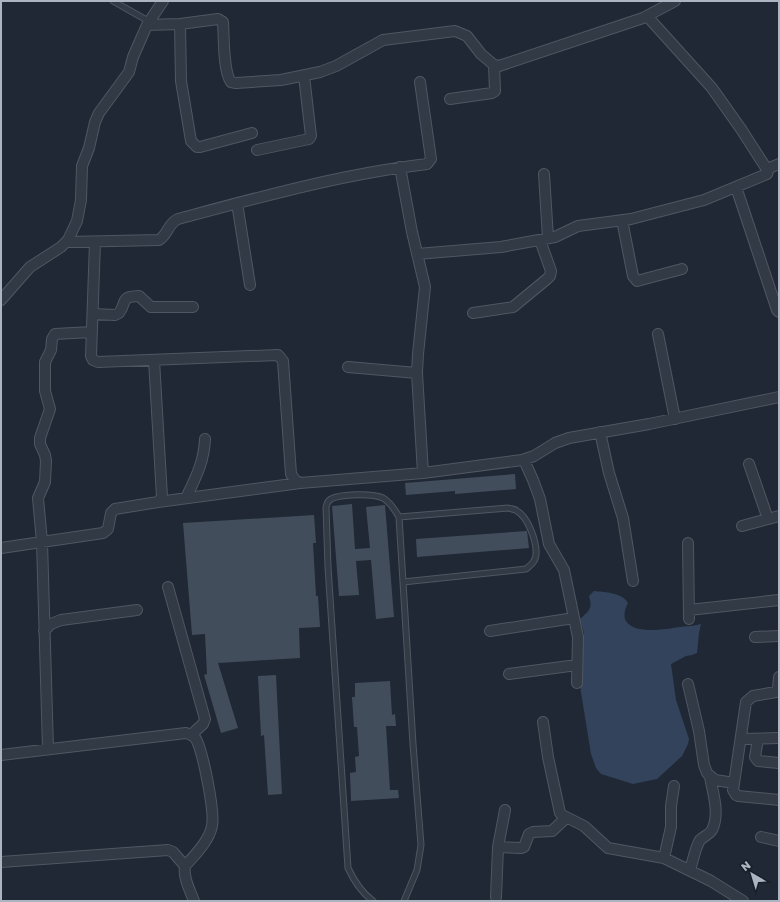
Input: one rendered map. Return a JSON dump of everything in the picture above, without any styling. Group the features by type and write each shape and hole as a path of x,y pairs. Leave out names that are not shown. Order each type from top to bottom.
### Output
{"street":[{"path":"1,300 30,267 67,242 76,221 81,200 82,166 89,148 95,122 99,113 129,72 133,57 148,23 163,1"},
{"path":"148,23 180,24 218,19 221,20 223,22 224,50 228,75 231,82 236,83 281,80 304,76 336,66 383,40 455,31 467,36 481,54 494,65 500,66 647,16 675,1"},
{"path":"417,254 501,247 554,237 578,226 631,219 704,200 767,174 767,169 712,88 647,16"},
{"path":"180,24 181,81 191,141 193,144 200,147 252,133"},
{"path":"450,99 492,93 495,91 494,65"},
{"path":"257,150 309,139 311,136 304,76"},
{"path":"67,242 159,240 164,237 171,223 175,220 237,203 352,176 400,167 427,164 431,159 420,82"},
{"path":"767,169 779,164"},
{"path":"400,167 412,232 425,287 417,373 423,473"},
{"path":"474,314 513,307 550,276 544,239 544,174"},
{"path":"736,187 777,310 779,312"},
{"path":"237,203 250,286"},
{"path":"622,220 633,276 637,281 682,269"},
{"path":"95,242 92,359 95,362 274,354 281,357 283,361 291,474 295,480 300,483"},
{"path":"93,314 119,314 125,299 138,296 151,307 193,307"},
{"path":"48,749 42,542 38,498 45,482 46,461 40,441 50,409 45,391 45,362 51,350 54,334 92,332"},
{"path":"658,334 675,419"},
{"path":"154,360 162,497 158,502"},
{"path":"348,367 417,373"},
{"path":"1,548 103,533 108,529 111,514 115,509 300,483 423,473 524,460 562,440 675,419 779,397"},
{"path":"600,432 609,472 623,518 633,581"},
{"path":"186,498 202,462 205,452 205,439"},
{"path":"524,460 534,480 540,499 549,544 564,570 578,637 577,683"},
{"path":"749,464 768,519"},
{"path":"742,526 779,516"},
{"path":"688,544 689,615 779,600"},
{"path":"168,587 205,719 203,724 191,735"},
{"path":"44,631 51,624 61,620 137,610"},
{"path":"490,631 574,618"},
{"path":"755,636 779,636"},
{"path":"510,674 577,664"},
{"path":"779,677 776,692 753,696 748,699 733,790 738,796 779,800"},
{"path":"688,684 699,730 704,765 710,777 715,801 715,819 712,829 710,833 703,837 698,843 690,870"},
{"path":"543,722 548,757 560,813 566,818 584,826 608,848 664,858 690,870 743,901"},
{"path":"1,755 186,733 191,735 198,743 205,770 213,814 210,834 185,866 184,875 194,901"},
{"path":"741,739 779,738"},
{"path":"758,739 756,757 758,761 779,763"},
{"path":"710,777 714,780 734,783"},
{"path":"664,858 670,827 674,786"},
{"path":"496,897 498,847 505,810"},
{"path":"498,847 524,847 529,834 533,832 552,831 566,818"},
{"path":"761,837 779,841"},
{"path":"1,862 168,850 173,852 185,866"}],"lane":[{"path":"113,1 148,23"},
{"path":"373,901 365,895 353,880 348,868 328,567 326,507 328,502 339,497 372,495 383,499 392,505 399,517 413,744 421,845 417,870 404,901"},
{"path":"399,517 508,508 517,510 530,526 536,555 532,564 526,569 403,582"}],"water":[{"path":"594,591 618,595 626,600 628,603 625,612 625,619 630,625 636,628 643,630 659,630 701,624 697,653 686,656 671,664 676,700 689,739 688,744 682,756 657,779 633,784 601,774 596,768 591,754 579,680 580,657 584,633 580,619 586,614 590,607 591,604 589,596"}],"building":[{"path":"515,474 516,489 455,494 455,491 406,495 405,483"},
{"path":"352,504 355,549 370,548 366,507 385,505 394,617 376,619 371,560 356,561 359,595 339,596 332,506"},
{"path":"314,515 316,543 313,543 316,596 318,596 320,627 299,628 300,658 218,663 238,728 221,733 204,675 207,674 205,634 192,635 183,523"},
{"path":"527,531 529,548 417,557 416,539"},
{"path":"276,675 282,794 268,795 264,735 261,736 258,676"},
{"path":"390,681 392,715 395,714 396,726 386,726 390,790 398,790 399,798 351,801 350,773 356,772 355,757 359,756 357,727 354,727 352,697 355,697 355,683"}]}
